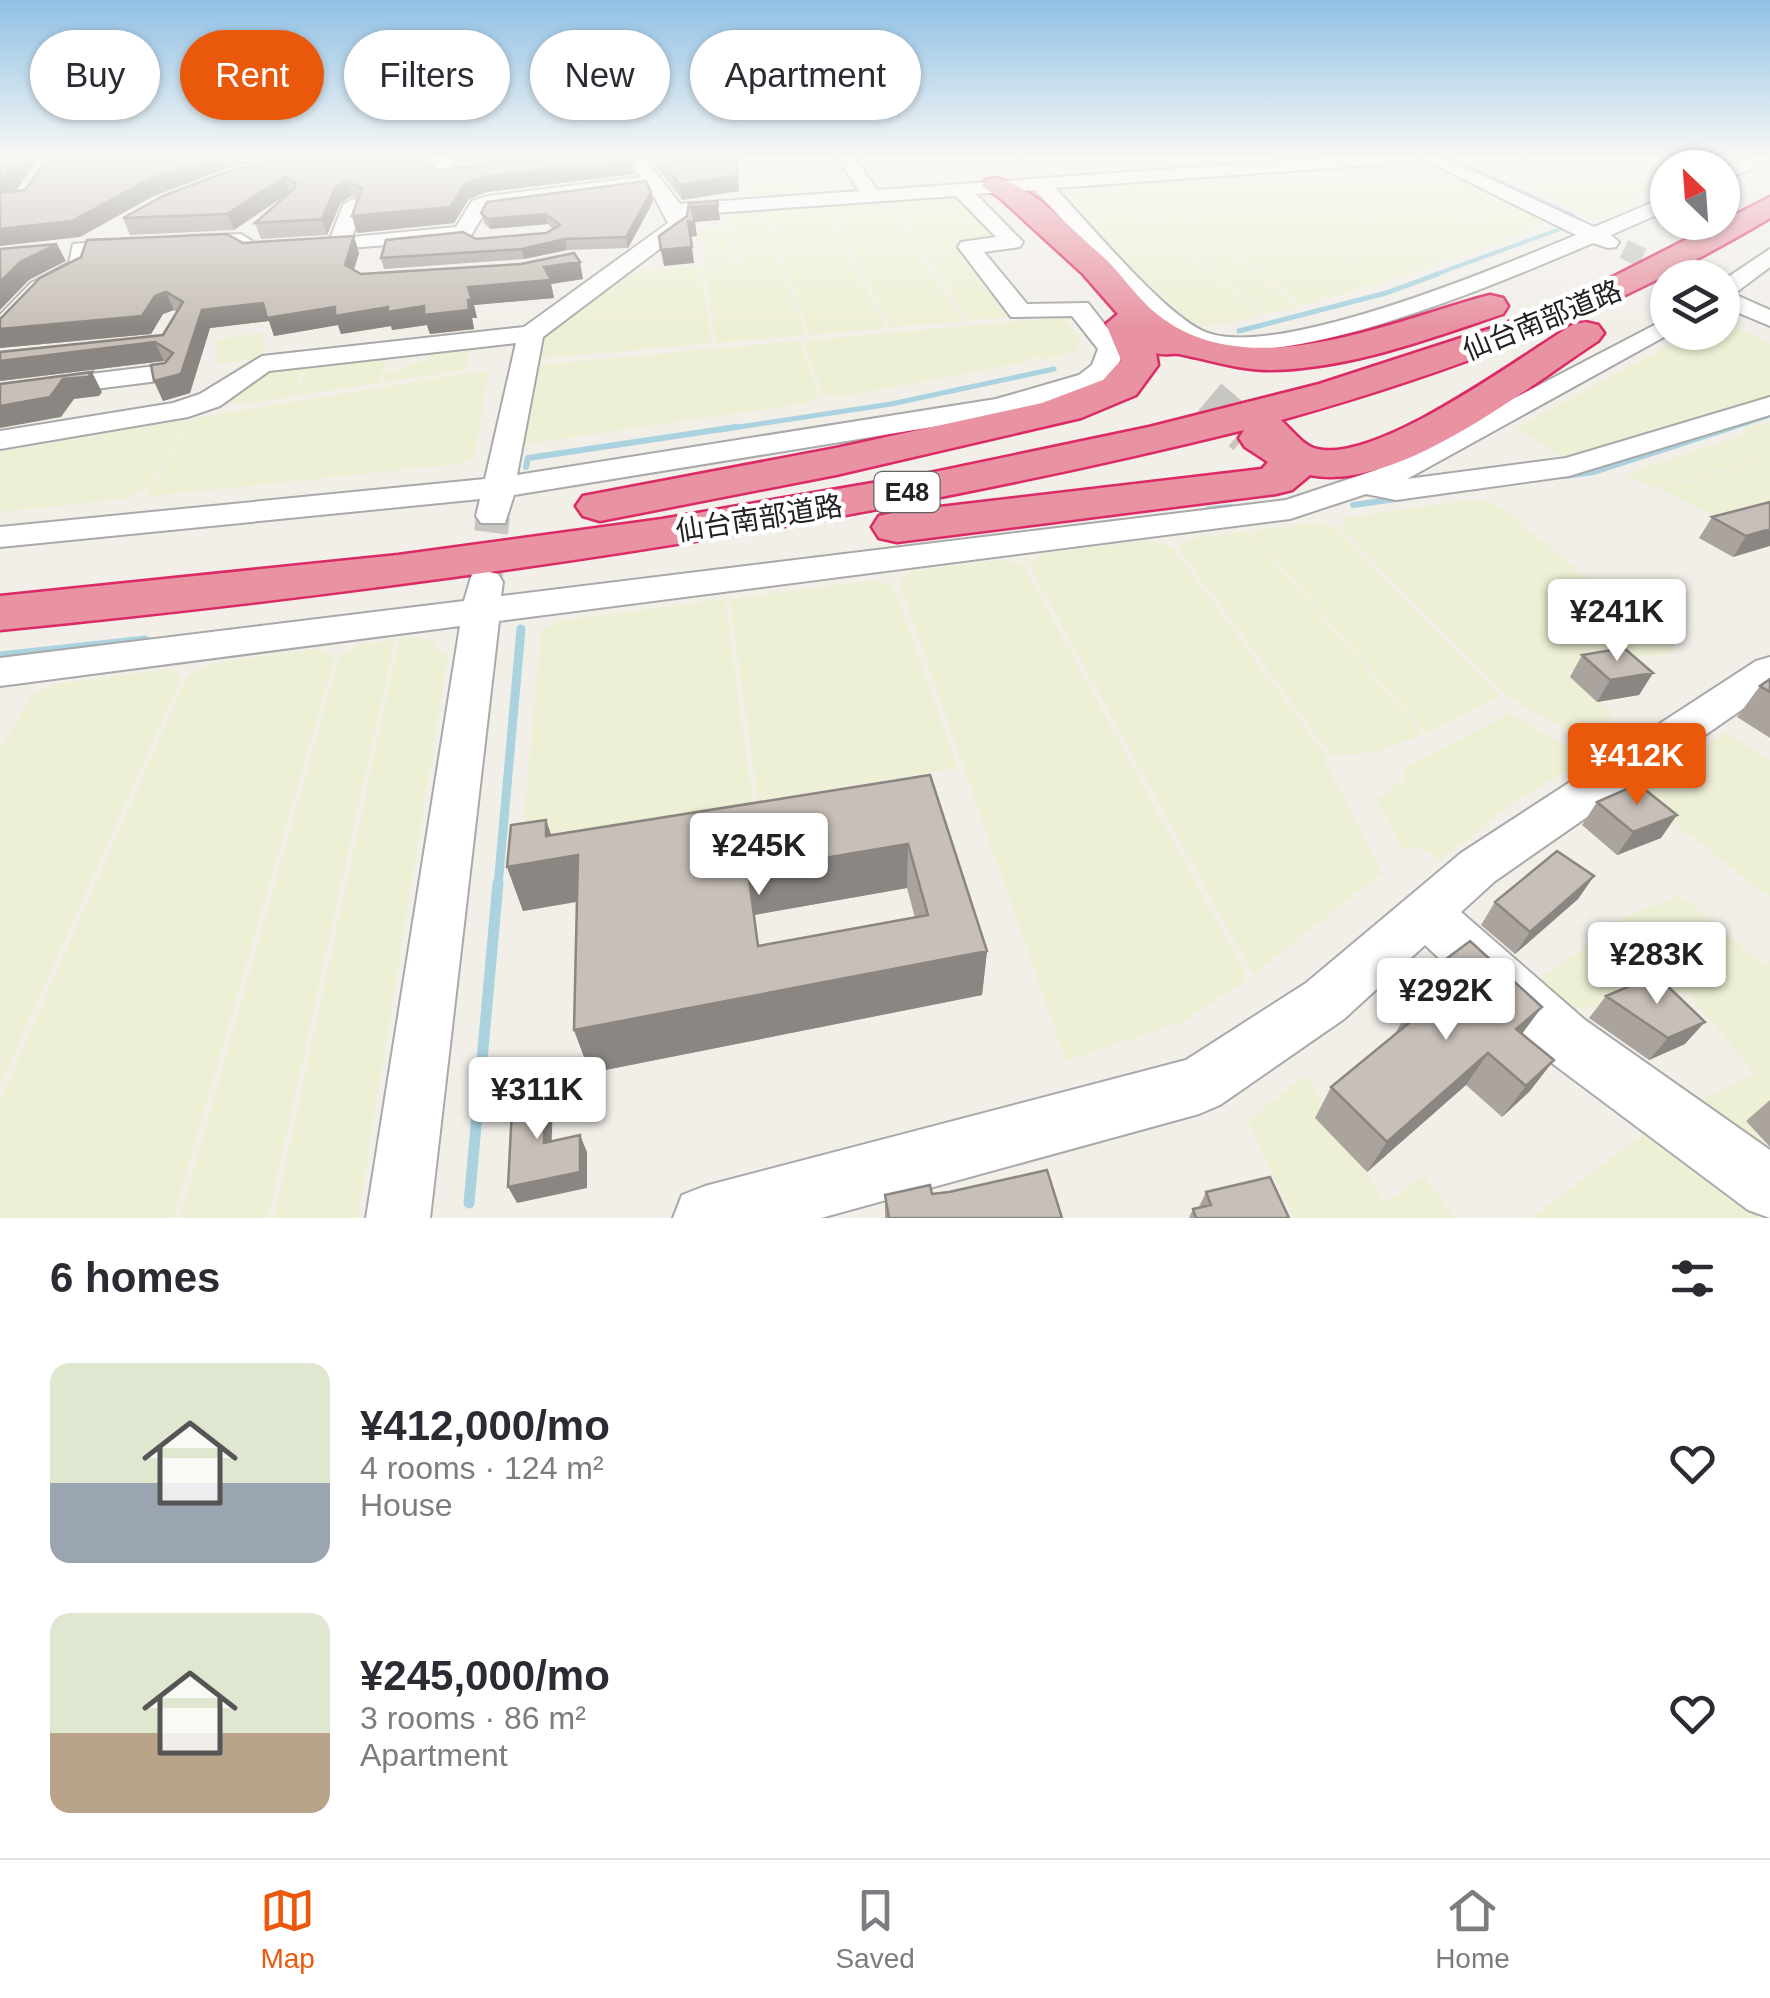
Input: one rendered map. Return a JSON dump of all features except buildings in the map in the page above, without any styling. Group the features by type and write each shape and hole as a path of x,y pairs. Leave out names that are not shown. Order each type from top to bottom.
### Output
{"highway":[{"path":"406,570 645,556 1206,492 1276,480 1290,471 1248,421 1016,214"},
{"path":"1663,260 1757,216"},
{"name":"仙台南部道路","path":"0,613 406,570 856,502 1225,424 1412,371 1512,335 1650,275 1757,216"},
{"name":"仙台南部道路","path":"1659,260 1684,240"},
{"path":"1134,323 1167,339 1216,354 1247,359 1306,354 1435,324 1650,265"},
{"name":"仙台南部道路","path":"0,591 574,527 846,485 1012,453 1207,408 1396,355 1650,265"},
{"path":"1248,421 1322,464 1342,463 1401,444 1450,418 1650,267"},
{"path":"63,586 666,494 808,467 1043,414 1118,388 1135,374 1140,360 1134,323"}],"street":[{"path":"339,245 350,214"},
{"path":"58,251 247,235 249,250 470,237 471,214"},
{"path":"0,440 178,411 210,400 262,364 530,334 679,226 675,214"},
{"path":"0,537 495,502 1000,407 1088,382 1104,370 1111,349 1079,308 1020,312 969,247 1012,242 984,214"},
{"path":"1068,214 1171,322 1191,336 1219,344 1274,344 1394,312 1579,228 1627,214"},
{"path":"1549,214 1650,262"},
{"path":"1737,260 1757,216"},
{"path":"2,327 39,288 80,266 82,249 132,223"},
{"path":"370,268 377,241"},
{"path":"287,278 298,249"},
{"path":"594,259 630,259"},
{"path":"1740,303 1770,319"},
{"path":"495,502 530,334"},
{"path":"0,672 483,597 1290,509 1387,477 1650,334"},
{"path":"0,393 164,373"},
{"path":"1360,486 1396,490 1569,467 1770,406"},
{"path":"398,1218 483,597"},
{"path":"704,1218 1199,1085 1326,1001 1478,867 1770,671"},
{"path":"1426,913 1565,1039 1770,1188"}],"green space":[{"path":"727,214 763,214 806,335 716,343 704,266 740,263"},
{"path":"766,214 830,214 886,328 809,335"},
{"path":"834,214 896,214 963,321 889,327"},
{"path":"899,214 978,214 1005,240 959,246 1010,317 967,320"},
{"path":"1078,214 1142,214 1263,315 1206,327 1186,318"},
{"path":"1145,214 1181,214 1299,307 1265,314"},
{"path":"1184,214 1358,214 1442,263 1388,280 1330,243 1387,281 1302,306"},
{"path":"1361,214 1458,214 1506,240 1442,262"},
{"path":"1461,214 1536,214 1551,221 1507,238"},
{"path":"1579,214 1605,214 1592,220"},
{"path":"727,228 736,262 706,264 699,230"},
{"path":"700,266 712,343 545,358 540,354 541,336 621,276 632,271"},
{"path":"1063,317 1079,339 1078,351 1042,360 1035,356 1029,358 1031,361 835,398 823,394 803,341"},
{"path":"1740,329 1770,345 1770,401 1579,460 1559,456 1516,427 1581,393 1596,402 1582,392 1660,350 1740,350"},
{"path":"262,333 267,357 216,364 218,339"},
{"path":"800,341 819,394 807,403 521,445 530,366"},
{"path":"471,345 464,370 382,383 385,372 427,361 432,349"},
{"path":"388,355 379,383 294,396 308,365"},
{"path":"305,365 292,397 225,403 265,372"},
{"path":"489,370 474,458 457,464 144,497 194,418"},
{"path":"191,419 147,488 126,499 0,512 0,452"},
{"path":"1770,421 1770,510 1721,520 1658,489 1756,463 1748,454 1753,462 1655,488 1626,474 1748,433 1743,429"},
{"path":"1475,499 1497,504 1676,651 1568,671 1614,715 1581,738 1506,696 1340,527 1345,523 1343,518"},
{"path":"1316,522 1336,528 1499,696 1426,734 1251,531"},
{"path":"1248,531 1423,735 1379,751 1332,757 1177,547 1189,539"},
{"path":"1151,540 1173,548 1328,758 1324,760 1382,873 1253,975 1029,566 1042,554"},
{"path":"1002,560 1023,564 1248,979 1185,1021 1066,1061 899,582 911,571"},
{"path":"873,580 893,585 958,768 758,801 729,599"},
{"path":"725,599 753,802 522,839 541,630 558,621"},
{"path":"418,637 437,644 436,650 448,656 358,1218 274,1218 399,639"},
{"path":"395,640 268,1218 180,1218 339,657 359,644"},
{"path":"319,649 335,657 173,1218 0,1218 0,1100 187,676 213,663"},
{"path":"170,669 182,677 0,1085 0,748 32,696 55,684"},
{"path":"1510,713 1586,759 1511,804 1440,861 1422,848 1403,850 1376,800 1405,779 1404,767"},
{"path":"1727,732 1770,761 1770,898 1633,791"},
{"path":"1680,895 1762,964 1770,961 1770,1141 1757,1147 1693,1103 1755,1074 1686,991 1569,1010 1535,982 1631,914"},
{"path":"1305,1075 1386,1203 1423,1176 1456,1218 1293,1218 1248,1121"},
{"path":"1665,1118 1770,1218 1531,1218"}],"waterway":[{"path":"1431,276 1579,222 1570,214"},
{"path":"1239,331 1386,293 1438,274"},
{"path":"719,430 891,404 1054,369"},
{"path":"1725,430 1770,415"},
{"path":"526,467 528,458 736,427"},
{"path":"1565,476 1594,472 1733,427"},
{"path":"1353,505 1403,498"},
{"path":"1209,509 1231,507"},
{"path":"498,886 521,629"},
{"path":"0,656 145,640"},
{"path":"469,1203 498,883"}],"tunnel":[{"path":"1624,249 1650,262"},
{"path":"1209,398 1247,430"},
{"path":"1244,427 1249,431"},
{"path":"485,582 493,516"}]}
